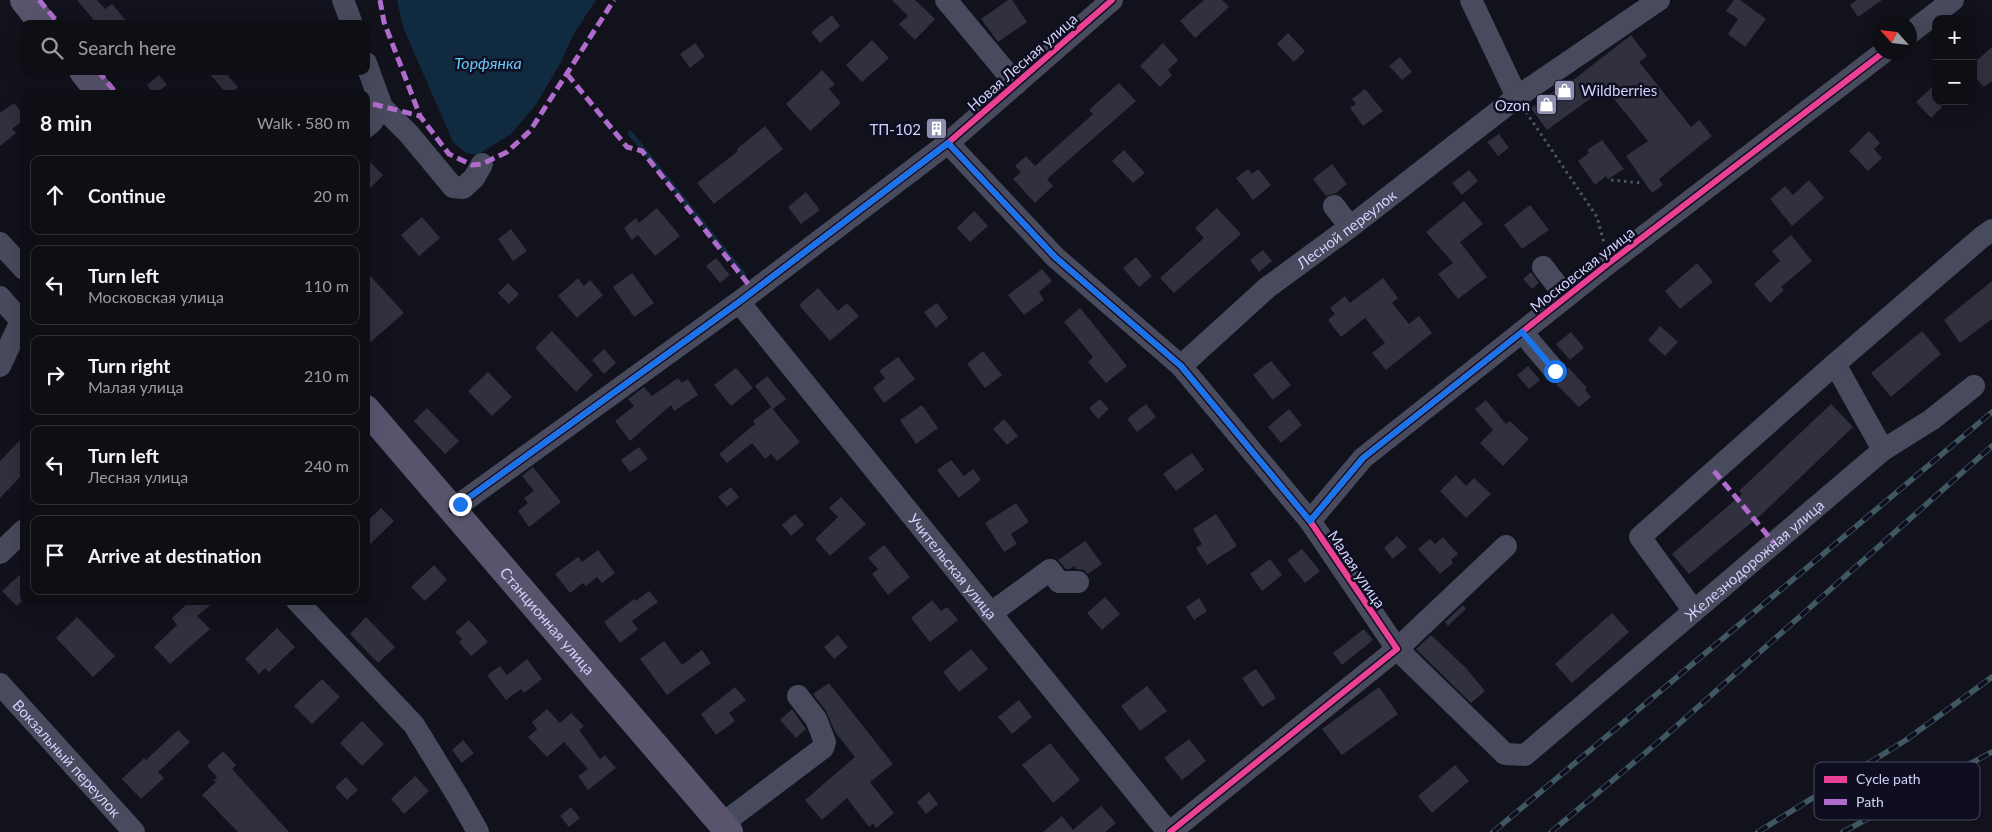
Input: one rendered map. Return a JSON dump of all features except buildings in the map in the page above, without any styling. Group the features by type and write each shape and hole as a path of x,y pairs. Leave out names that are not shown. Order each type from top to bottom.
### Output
{"main road":[{"path":"24,0 41,20"},
{"path":"86,75 98,90"},
{"name":"Станционная улица","path":"370,413 725,828"}],"street":[{"path":"343,0 350,20"},
{"path":"946,0 1016,84"},
{"name":"Новая Лесная улица","path":"452,508 739,302 948,143 1112,0"},
{"path":"1471,0 1517,97"},
{"name":"Лесной переулок","path":"1181,366 1268,287 1350,227 1517,97 1659,0"},
{"path":"1917,28 1953,0"},
{"name":"Московская улица","path":"1310,521 1363,458 1566,297 1874,60"},
{"path":"370,74 382,107 410,134 453,187 463,188 474,178 482,164"},
{"path":"370,124 382,107"},
{"name":"Малая улица","path":"948,143 1055,257 1181,366 1310,521 1397,649"},
{"path":"1334,206 1350,227"},
{"path":"1694,611 1640,537 1835,364 1992,230"},
{"path":"0,243 20,266"},
{"path":"1543,267 1566,297"},
{"path":"0,297 20,317"},
{"name":"Учительская улица","path":"739,302 1169,832"},
{"path":"0,366 20,326"},
{"path":"1522,332 1555,371"},
{"path":"1835,364 1883,450"},
{"name":"Железнодорожная улица","path":"1397,649 1505,754 1525,755 1883,450 1931,420 1974,386"},
{"path":"0,553 20,534"},
{"path":"1169,832 1397,649 1506,546"},
{"path":"992,614 1050,570 1059,582 1078,582"},
{"path":"300,605 414,725 478,832"},
{"name":"Вокзальный переулок","path":"0,684 134,832"},
{"path":"725,828 823,748 825,742 816,719 798,696"}],"path":[{"path":"1517,97 1597,217 1610,263"},
{"path":"1611,180 1642,182"}],"water":[{"name":"Торфянка","path":"397,0 596,0 573,35 560,64 535,106 511,134 477,155 466,153 453,142 403,27"}],"waterway":[{"path":"630,133 744,275"}],"railway":[{"path":"1493,832 1992,412"},
{"path":"1551,832 1663,738 1992,446"},
{"path":"1871,762 1906,740 1992,677"},
{"path":"1973,762 1992,752"},
{"path":"1758,832 1814,797"},
{"path":"1843,832 1865,820"}],"marked path":[{"path":"39,0 56,20"},
{"path":"380,0 384,22 420,116 449,154 472,165 482,164 507,152 530,131 614,0"},
{"path":"567,74 627,147 642,151 753,290"},
{"path":"101,75 114,90"},
{"path":"373,104 420,116"},
{"path":"1714,471 1774,543"}],"cycle path":[{"path":"453,509 739,302 948,143 1112,0"},
{"path":"1310,521 1363,458 1609,263 1874,60"},
{"path":"948,143 1055,257 1181,366 1310,521 1397,649 1170,832"}],"place":[{"name":"Wildberries","path":"1565,90"},
{"name":"Ozon","path":"1546,105"},
{"name":"ТП-102","path":"937,129"}],"route":[{"path":"460,504 739,302 948,143 1055,257 1181,366 1310,521 1363,458 1522,332 1555,371"}]}
